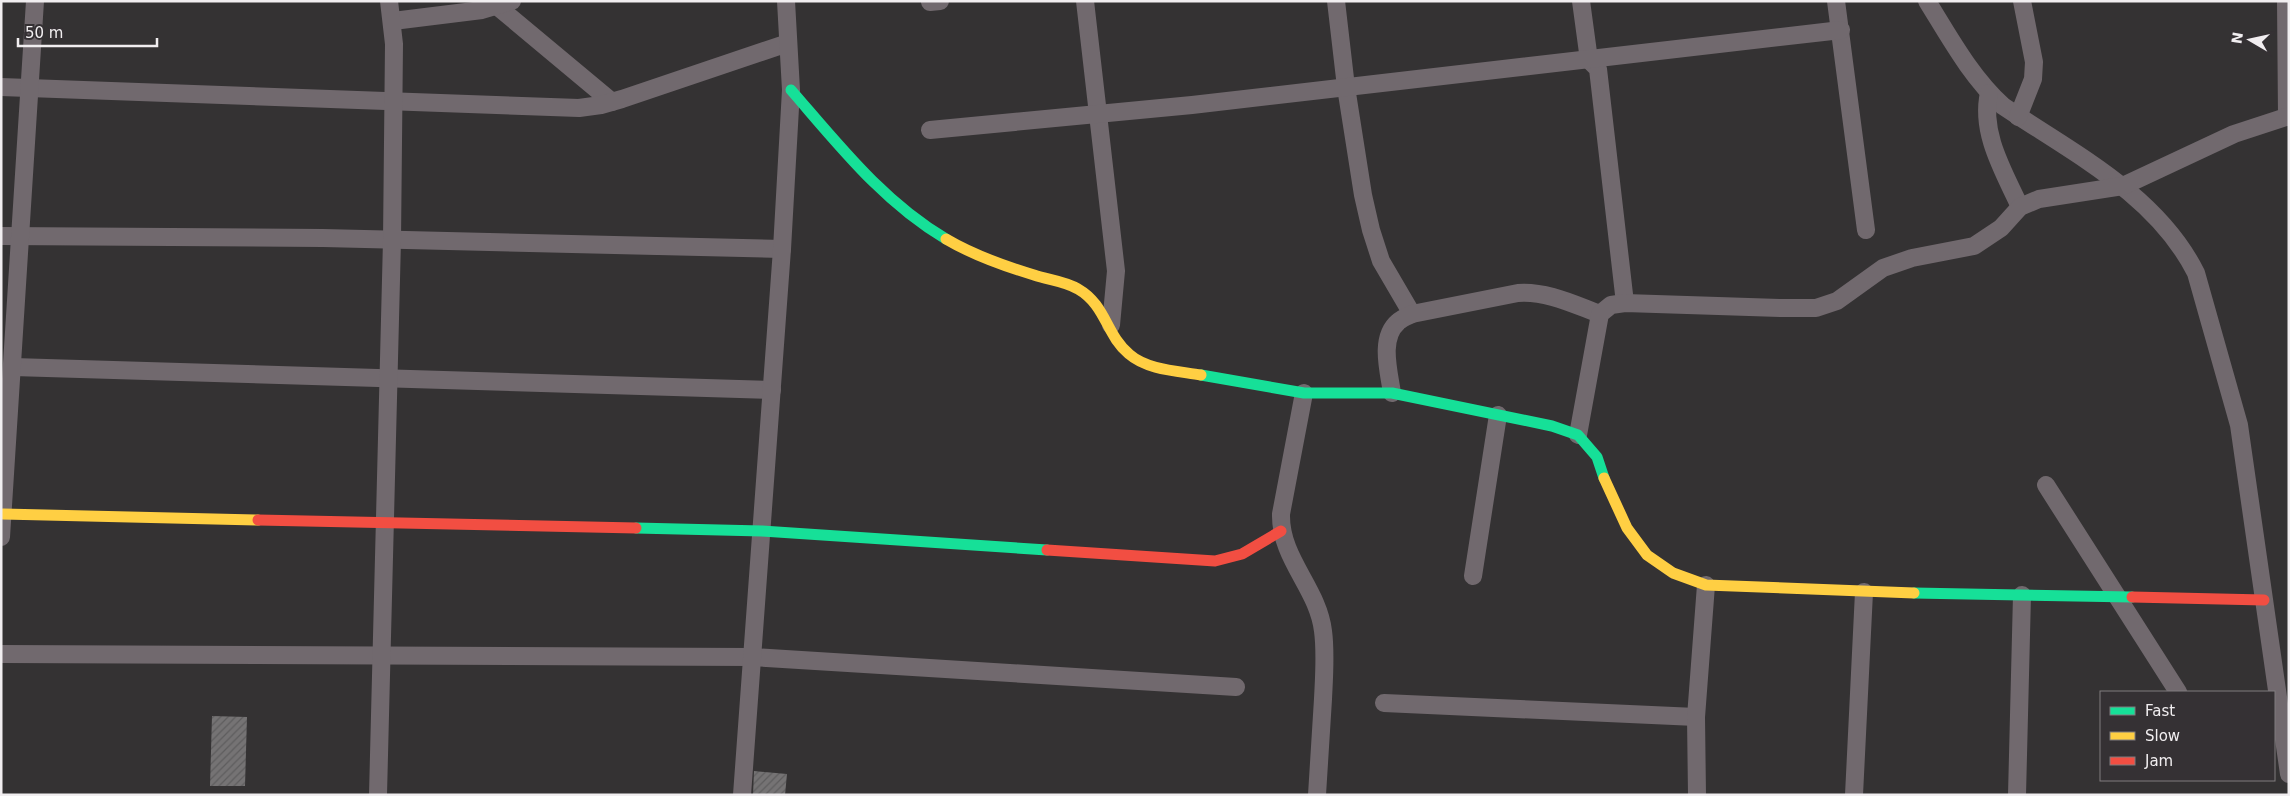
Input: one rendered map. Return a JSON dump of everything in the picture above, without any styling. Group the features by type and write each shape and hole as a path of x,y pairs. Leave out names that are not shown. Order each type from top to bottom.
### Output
{"street":[{"path":"1,537 6,388 13,367 35,1"},
{"path":"378,795 392,240 393,21 389,1"},
{"path":"742,795 782,249 791,90 786,1"},
{"path":"1085,1 1116,270 1111,326"},
{"path":"1336,1 1346,86 1363,194 1371,230 1381,260 1412,314"},
{"path":"1582,1 1589,60 1598,69 1625,303"},
{"path":"1836,1 1866,230"},
{"path":"1927,1 1960,54 1989,93 2018,117 2123,186 2170,232 2186,252 2196,273 2239,425 2264,600 2274,691"},
{"path":"2018,117 2033,79 2034,62 2022,1"},
{"path":"1578,435 1600,314 1611,305 1625,303 1816,308 1837,301 1883,268 1912,258 1974,246 2001,228 2020,207 2039,199 2123,186 2234,134 2288,116 2286,1"},
{"path":"393,21 482,10 504,3 612,102"},
{"path":"930,130 1192,105 1841,30"},
{"path":"1,88 579,108 612,102 788,43"},
{"path":"791,90 878,188 902,209 960,247 1010,268 1077,288 1092,298 1105,314 1118,342 1128,354 1147,365 1304,393 1392,394 1552,426 1578,435 1597,456 1610,494 1626,528 1647,555 1673,573 1706,585 1864,592 2264,600"},
{"path":"1989,93 1987,110 1989,132 2020,207"},
{"path":"1,236 314,238 782,249"},
{"path":"1392,394 1387,360 1389,338 1398,322 1412,314 1518,293 1533,292 1545,294 1600,314"},
{"path":"13,367 772,390"},
{"path":"1304,393 1281,514 1281,531 1296,568 1315,603 1323,629 1325,663 1317,795"},
{"path":"1473,576 1498,415"},
{"path":"2046,485 2177,691"},
{"path":"3,514 762,531 1215,561 1232,560 1281,531"},
{"path":"1697,795 1696,717 1706,585"},
{"path":"1854,795 1864,592"},
{"path":"2017,795 2022,595"},
{"path":"1,654 752,657 1236,687"},
{"path":"2275,697 2283,768"},
{"path":"1384,703 1696,717"}],"building":[{"path":"212,716 247,717 245,786 210,786"},
{"path":"754,771 787,774 785,795 753,795"}],"traffic: fast":[{"path":"791,90 862,171 902,208 946,239"},
{"path":"1201,375 1304,393 1392,393 1552,426 1578,435 1597,457 1604,478"},
{"path":"636,528 762,531 1047,550"},
{"path":"1914,593 2132,597"}],"traffic: slow":[{"path":"946,239 1000,264 1073,286 1095,303 1115,338 1136,359 1154,367 1201,375"},
{"path":"1604,478 1627,528 1647,555 1673,573 1706,585 1914,593"},
{"path":"3,514 258,520"}],"traffic: jam":[{"path":"258,520 636,528"},
{"path":"1047,550 1215,561 1242,554 1281,531"},
{"path":"2132,597 2264,600"}]}
